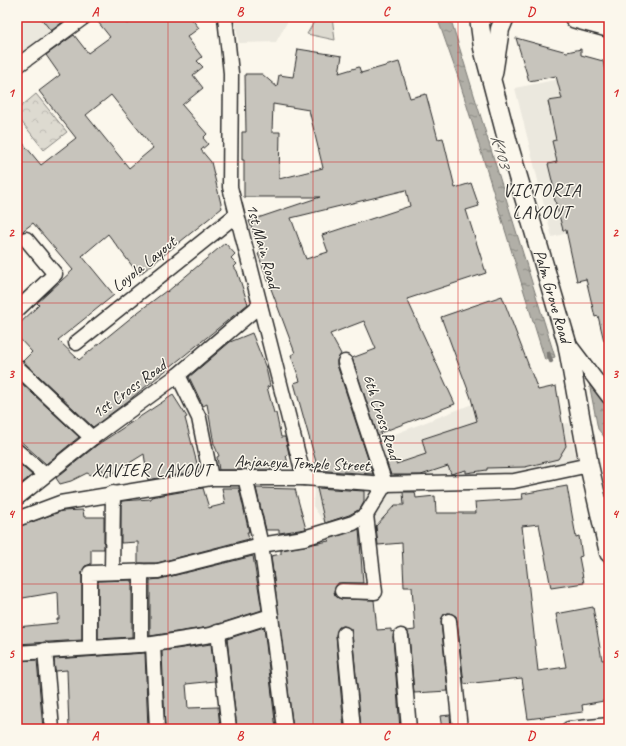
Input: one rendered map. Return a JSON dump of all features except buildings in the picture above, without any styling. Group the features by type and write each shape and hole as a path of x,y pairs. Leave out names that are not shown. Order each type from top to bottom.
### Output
{"main road":[{"path":"576,17 609,26"}],"street":[{"path":"17,66 84,17"},
{"name":"1st Main Road","path":"225,17 231,73 230,187 304,478"},
{"name":"Palm Grove Road","path":"468,17 482,43"},
{"name":"Palm Grove Road","path":"478,17 482,43 492,81 528,212 567,343 589,465 609,553"},
{"path":"492,81 500,29 505,17"},
{"name":"Loyola Layout","path":"76,342 236,215"},
{"path":"17,310 55,274 26,238"},
{"name":"1st Cross Road","path":"17,498 92,438 178,376 260,305"},
{"path":"567,343 609,397"},
{"name":"6th Cross Road","path":"345,362 384,484"},
{"path":"17,367 92,438"},
{"path":"178,376 199,418 211,478"},
{"path":"17,451 45,475"},
{"name":"Anjaneya Temple Street","path":"17,519 60,503 113,493 211,478 304,478 384,484 514,481 589,465"},
{"path":"245,477 261,545 285,729"},
{"path":"90,647 90,573 158,571 261,545 304,538 353,523 366,515 384,484"},
{"path":"112,572 113,493"},
{"path":"342,591 375,592 366,515"},
{"path":"141,571 147,644 157,729"},
{"path":"17,653 147,644 218,632 271,616"},
{"path":"449,621 460,729"},
{"path":"218,632 229,729"},
{"path":"344,634 353,729"},
{"path":"400,636 409,729"},
{"path":"45,650 52,729"},
{"path":"569,729 609,725"}],"shaded area":[{"path":"17,17 73,17 17,57"},
{"path":"234,17 290,17 276,42 239,43"},
{"path":"609,69 609,223 552,237 515,88"},
{"path":"475,403 529,430 569,423 579,471 412,486 414,520 384,521 385,546 331,552 325,524 313,506 315,472 379,471 372,443"}],"green space":[{"path":"317,17 332,17 335,40 307,34"},
{"path":"36,94 67,132 44,150 17,116 17,110"}],"water":[{"path":"437,17 450,17 555,357 545,360 459,80"},
{"path":"589,383 609,408 609,443 598,429"}],"waterway":[{"name":"K103","path":"548,353 551,361"}],"district":[{"name":"VICTORIA LAYOUT","path":"542,201"},
{"name":"XAVIER LAYOUT","path":"152,470"}]}
